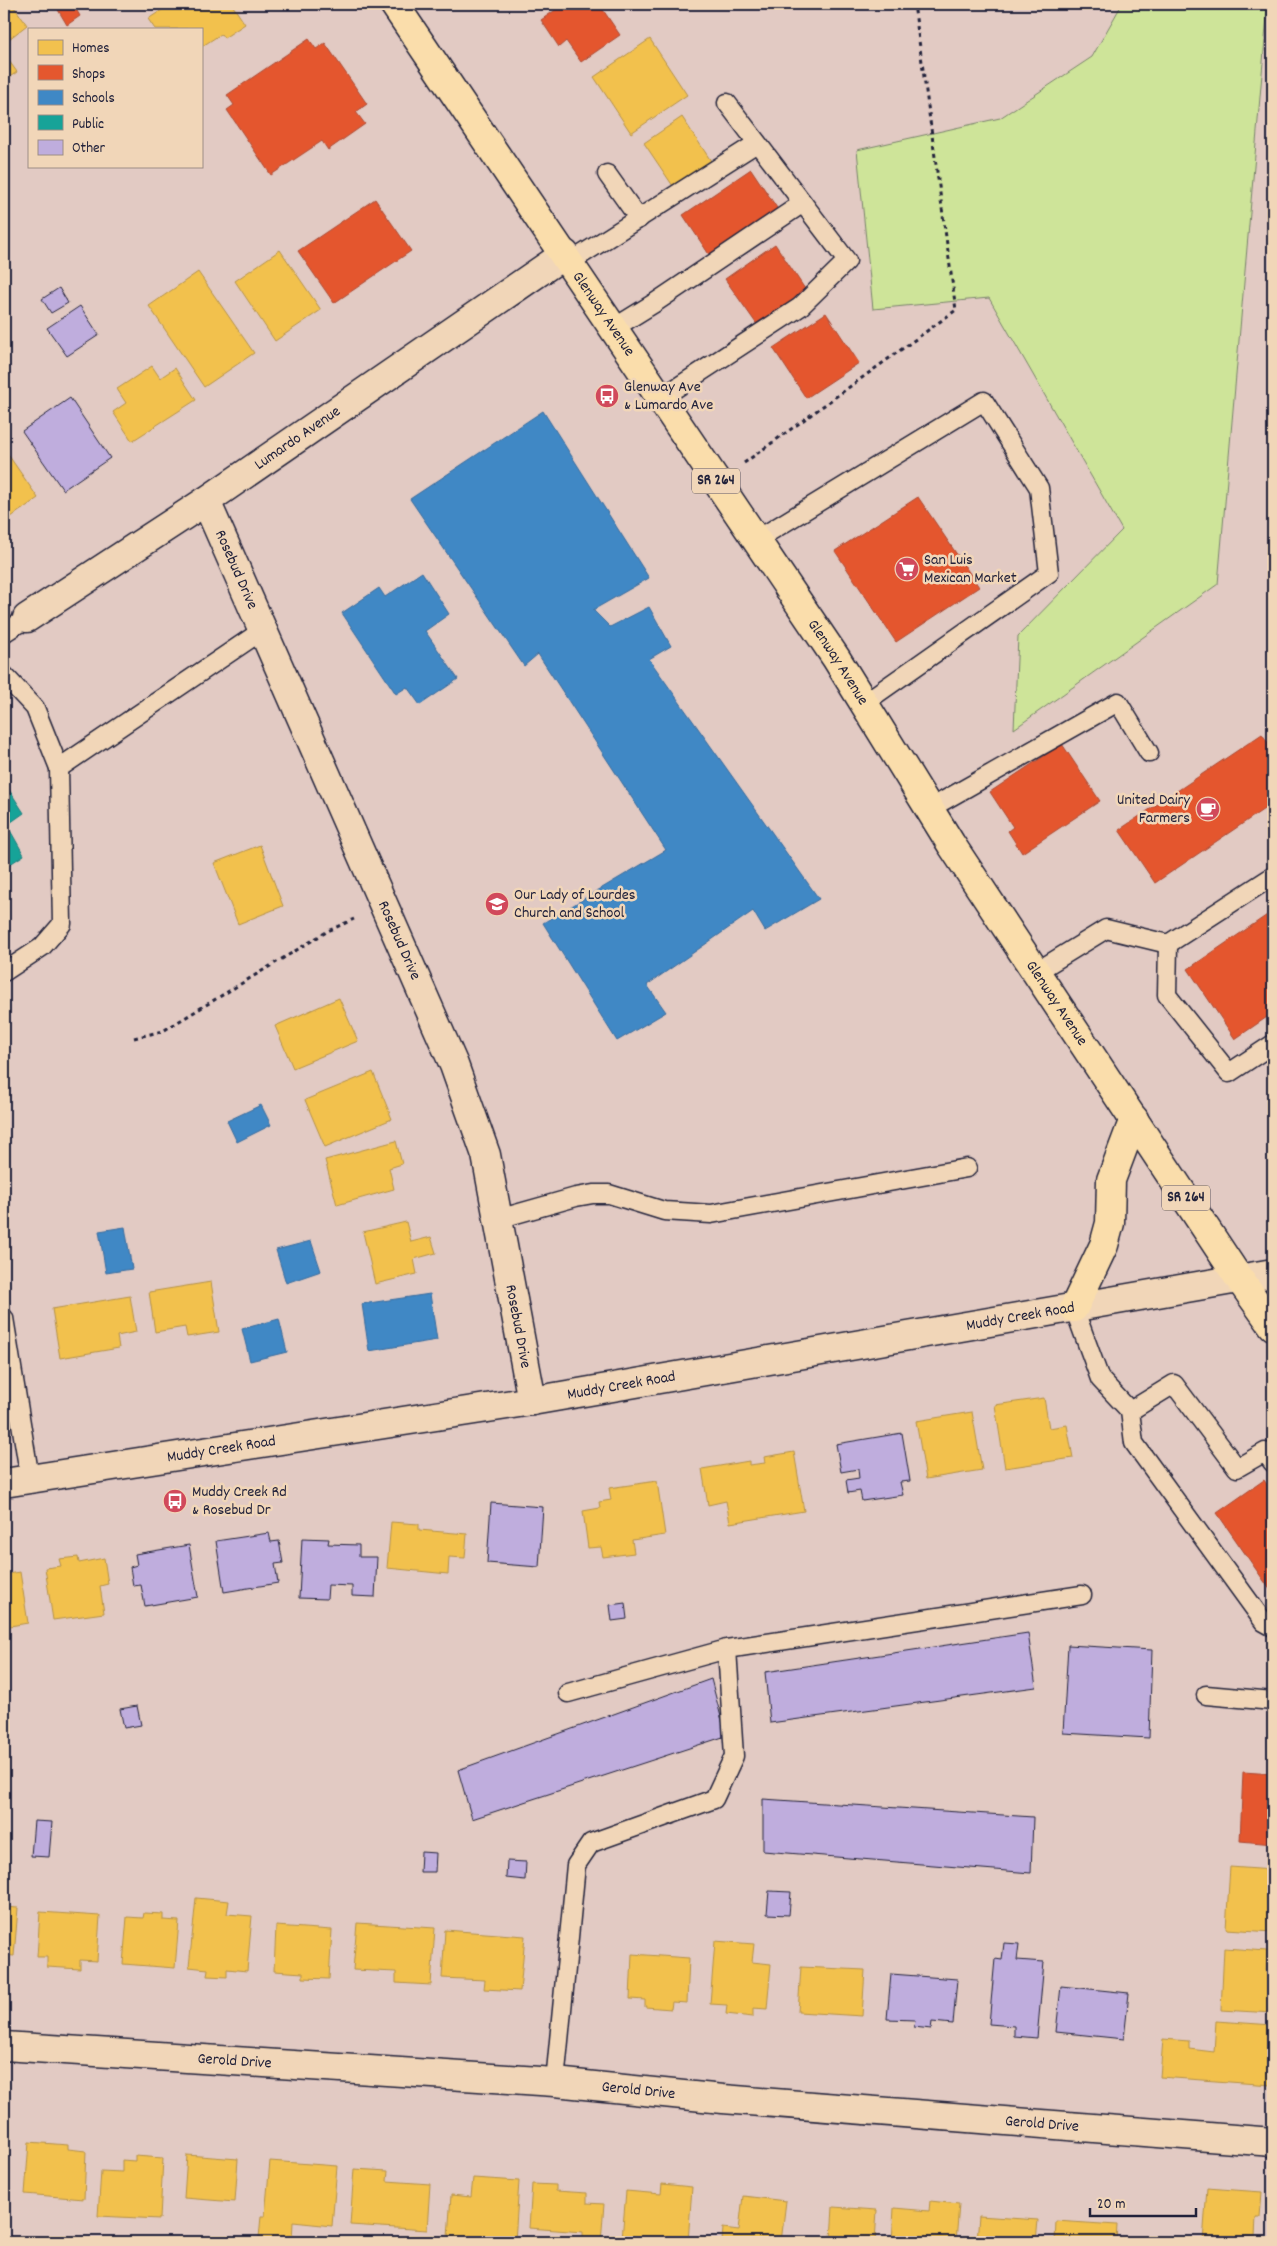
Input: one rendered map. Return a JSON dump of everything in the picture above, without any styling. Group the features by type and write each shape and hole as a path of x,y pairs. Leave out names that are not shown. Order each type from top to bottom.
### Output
{"main road":[{"name":"Glenway Avenue","path":"394,4 836,658 929,809 1238,1277 1273,1326"},
{"path":"1074,1308 1104,1245 1110,1223 1111,1180 1134,1119"}],"street":[{"name":"Lumardo Avenue","path":"27,618 206,501 567,258"},
{"name":"Rosebud Drive","path":"206,501 454,1065 486,1155 532,1400"},
{"name":"Muddy Creek Road","path":"4,1483 532,1400 1074,1308 1273,1272"},
{"name":"Gerold Drive","path":"4,2046 555,2082 723,2099 1273,2142"}],"lane":[{"path":"661,398 800,307 847,261 727,102"},
{"path":"567,258 639,219 757,143"},
{"path":"607,174 639,219"},
{"path":"614,328 803,203"},
{"path":"756,540 984,401 1038,488 1049,573 864,704"},
{"path":"4,633 27,618"},
{"path":"59,768 263,630"},
{"path":"4,675 35,708 59,768 62,924 42,947 4,972"},
{"path":"929,809 1118,702 1149,753"},
{"path":"1036,972 1106,929 1168,944 1273,876"},
{"path":"1168,944 1167,995 1229,1073 1273,1044"},
{"path":"498,1219 593,1194 610,1194 664,1211 711,1214 967,1168"},
{"path":"1074,1308 1100,1379 1130,1410 1134,1443 1264,1622 1273,1627"},
{"path":"4,1318 30,1479"},
{"path":"1130,1410 1174,1384 1237,1468 1271,1454"},
{"path":"568,1693 727,1649 1082,1595"},
{"path":"555,2082 576,1865 591,1843 714,1799 734,1756 727,1649"},
{"path":"1206,1695 1273,1701"}],"path":[{"path":"717,482 956,310 914,4"},
{"path":"134,1038 163,1031 328,931 384,906"}],"green space":[{"path":"1122,4 1268,4 1218,584 1014,729 1018,636 1122,530 989,298 873,309 857,150 1000,118 1092,57"}],"building: Homes":[{"path":"4,4 12,4 27,25 4,43"},
{"path":"171,4 236,4 233,6 245,24 224,38 221,34 202,46 202,28 154,28 148,19"},
{"path":"650,39 687,95 631,133 594,77"},
{"path":"4,54 17,72 4,81"},
{"path":"682,117 713,164 675,189 644,143"},
{"path":"280,250 321,310 275,341 235,281"},
{"path":"198,272 254,353 204,387 149,306"},
{"path":"152,366 160,378 175,368 196,400 132,441 113,412 126,403 117,389"},
{"path":"7,453 38,498 4,522 4,456"},
{"path":"260,845 283,906 238,924 214,863"},
{"path":"339,998 358,1041 293,1068 275,1026"},
{"path":"373,1072 392,1119 325,1147 305,1100"},
{"path":"396,1141 402,1164 389,1168 394,1189 337,1205 325,1160"},
{"path":"406,1222 411,1242 431,1237 436,1253 414,1259 417,1274 375,1284 363,1232"},
{"path":"211,1282 219,1332 187,1337 185,1327 155,1332 149,1292"},
{"path":"130,1296 136,1332 117,1336 119,1348 60,1358 52,1309"},
{"path":"1044,1398 1049,1428 1067,1425 1073,1458 1005,1468 995,1405"},
{"path":"972,1412 982,1470 926,1479 916,1421"},
{"path":"794,1452 804,1511 730,1523 726,1501 708,1505 702,1469 749,1461 749,1465 765,1463 764,1457"},
{"path":"657,1481 665,1535 632,1540 634,1553 603,1557 601,1547 588,1548 583,1511 600,1508 599,1502 611,1500 609,1488"},
{"path":"391,1522 419,1524 419,1530 467,1534 465,1558 449,1557 448,1574 387,1568"},
{"path":"78,1557 79,1563 104,1558 108,1584 100,1586 104,1613 53,1620 45,1568 61,1566 59,1559"},
{"path":"4,1565 7,1574 20,1572 28,1623 4,1627"},
{"path":"1230,1867 1273,1870 1273,1932 1226,1929"},
{"path":"196,1898 229,1901 227,1914 252,1916 247,1971 227,1969 227,1977 207,1976 208,1969 189,1967"},
{"path":"4,1907 18,1908 14,1956 4,1955"},
{"path":"40,1912 100,1916 97,1961 80,1960 80,1969 47,1967 47,1957 37,1957"},
{"path":"144,1913 163,1914 163,1920 179,1921 175,1968 123,1964 127,1917 143,1918"},
{"path":"357,1923 435,1928 431,1985 396,1983 396,1972 353,1970"},
{"path":"276,1926 332,1930 329,1979 303,1978 303,1973 274,1971"},
{"path":"445,1930 525,1936 520,1991 484,1989 485,1980 442,1978"},
{"path":"715,1941 754,1944 752,1962 771,1964 767,2009 753,2008 753,2017 726,2014 727,2005 710,2004"},
{"path":"1224,1948 1267,1951 1266,1973 1273,1974 1273,2013 1221,2010"},
{"path":"632,1954 689,1958 687,2003 672,2002 671,2009 645,2007 645,2000 630,1999"},
{"path":"801,1967 865,1970 862,2016 798,2012"},
{"path":"1216,2021 1273,2025 1271,2085 1160,2077 1163,2039 1189,2041 1189,2049 1214,2052"},
{"path":"29,2142 68,2145 68,2149 86,2151 84,2199 25,2194"},
{"path":"187,2155 238,2159 235,2202 184,2198"},
{"path":"135,2156 163,2158 160,2219 98,2216 101,2171 122,2172 122,2160 135,2161"},
{"path":"270,2161 337,2166 332,2226 293,2222 292,2241 259,2238 261,2216 265,2216"},
{"path":"354,2169 388,2171 387,2181 430,2184 427,2230 350,2225"},
{"path":"473,2178 519,2181 515,2242 448,2237 451,2195 471,2197"},
{"path":"532,2184 556,2185 556,2191 587,2193 587,2203 604,2204 601,2242 583,2242 583,2232 529,2228"},
{"path":"662,2184 692,2187 688,2242 622,2239 626,2191 661,2194"},
{"path":"1207,2188 1262,2192 1260,2217 1256,2217 1255,2237 1246,2236 1246,2242 1203,2242"},
{"path":"743,2196 786,2201 781,2242 722,2242 723,2228 739,2230"},
{"path":"930,2201 959,2204 956,2242 892,2242 894,2208 929,2211"},
{"path":"833,2207 877,2210 875,2242 815,2242 816,2238 831,2239"},
{"path":"979,2216 1038,2220 1036,2242 977,2242"},
{"path":"1056,2221 1117,2225 1116,2242 1055,2242"}],"building: Shops":[{"path":"64,4 73,4 80,16 67,25 57,8"},
{"path":"564,4 599,4 620,35 581,62 566,41 559,47 541,20"},
{"path":"309,39 316,49 325,43 367,104 356,112 365,124 328,150 322,141 271,175 227,110 234,105 227,95"},
{"path":"751,169 779,211 710,256 683,215"},
{"path":"375,199 411,251 334,303 298,251"},
{"path":"775,244 807,292 758,326 725,279"},
{"path":"826,313 859,363 806,398 773,348"},
{"name":"San Luis Mexican Market","path":"918,497 979,587 896,642 835,551"},
{"path":"1262,734 1273,750 1273,803 1155,883 1119,830"},
{"path":"1062,744 1100,801 1022,853 1008,831 1013,827 990,792"},
{"path":"1273,911 1273,1013 1235,1039 1188,969"},
{"path":"1264,1480 1273,1493 1273,1594 1217,1513"},
{"path":"1243,1772 1273,1774 1273,1844 1240,1841"}],"building: Schools":[{"path":"543,411 649,578 593,610 610,627 649,607 671,646 649,659 819,899 765,931 753,911 647,985 666,1012 617,1041 543,923 666,850 538,654 524,666 410,499"},
{"path":"422,572 449,614 425,631 458,679 420,705 407,687 396,694 342,613 379,588 385,597"},
{"path":"261,1105 271,1125 237,1142 227,1121"},
{"path":"125,1227 132,1269 106,1273 99,1231"},
{"path":"311,1241 321,1271 286,1283 276,1250"},
{"path":"430,1294 437,1340 369,1351 362,1304"},
{"path":"279,1319 287,1352 250,1361 242,1329"}],"building: Public":[{"path":"4,782 24,813 7,825 24,855 4,868"}],"building: Other":[{"path":"59,288 68,303 51,313 42,299"},
{"path":"80,306 99,335 67,356 47,328"},
{"path":"70,398 110,458 63,490 22,431"},
{"path":"902,1433 910,1481 900,1482 903,1495 862,1501 860,1491 848,1493 846,1480 859,1478 858,1469 841,1472 836,1444"},
{"path":"491,1503 543,1507 539,1567 487,1563"},
{"path":"269,1533 271,1542 279,1541 283,1563 275,1564 278,1583 224,1592 216,1541"},
{"path":"302,1538 329,1539 328,1544 359,1545 359,1557 377,1557 375,1597 352,1596 352,1586 328,1585 327,1599 299,1598"},
{"path":"189,1545 198,1597 145,1606 141,1585 133,1586 130,1567 137,1565 135,1554"},
{"path":"625,1603 627,1619 612,1621 610,1605"},
{"path":"1028,1633 1036,1687 770,1723 765,1672"},
{"path":"1068,1645 1152,1650 1149,1738 1063,1733"},
{"path":"711,1679 726,1736 472,1819 458,1770"},
{"path":"137,1706 141,1725 124,1728 120,1709"},
{"path":"763,1799 1033,1817 1031,1873 763,1851"},
{"path":"34,1821 52,1822 49,1857 31,1856"},
{"path":"421,1852 436,1853 435,1872 420,1872"},
{"path":"507,1861 526,1862 525,1880 506,1878"},
{"path":"769,1891 791,1892 789,1915 767,1914"},
{"path":"1004,1943 1019,1944 1017,1960 1044,1962 1037,2038 1014,2036 1014,2026 989,2024 995,1959 1002,1960"},
{"path":"891,1974 957,1979 953,2024 932,2022 931,2029 914,2027 915,2020 887,2019"},
{"path":"1061,1986 1129,1993 1124,2039 1056,2032"}],"place":[{"name":"Glenway Ave & Lumardo Ave","path":"607,396"},
{"name":"San Luis Mexican Market","path":"907,569"},
{"name":"United Dairy Farmers","path":"1208,809"},
{"name":"Our Lady of Lourdes Church and School","path":"497,904"},
{"name":"Muddy Creek Rd & Rosebud Dr","path":"175,1501"}]}
